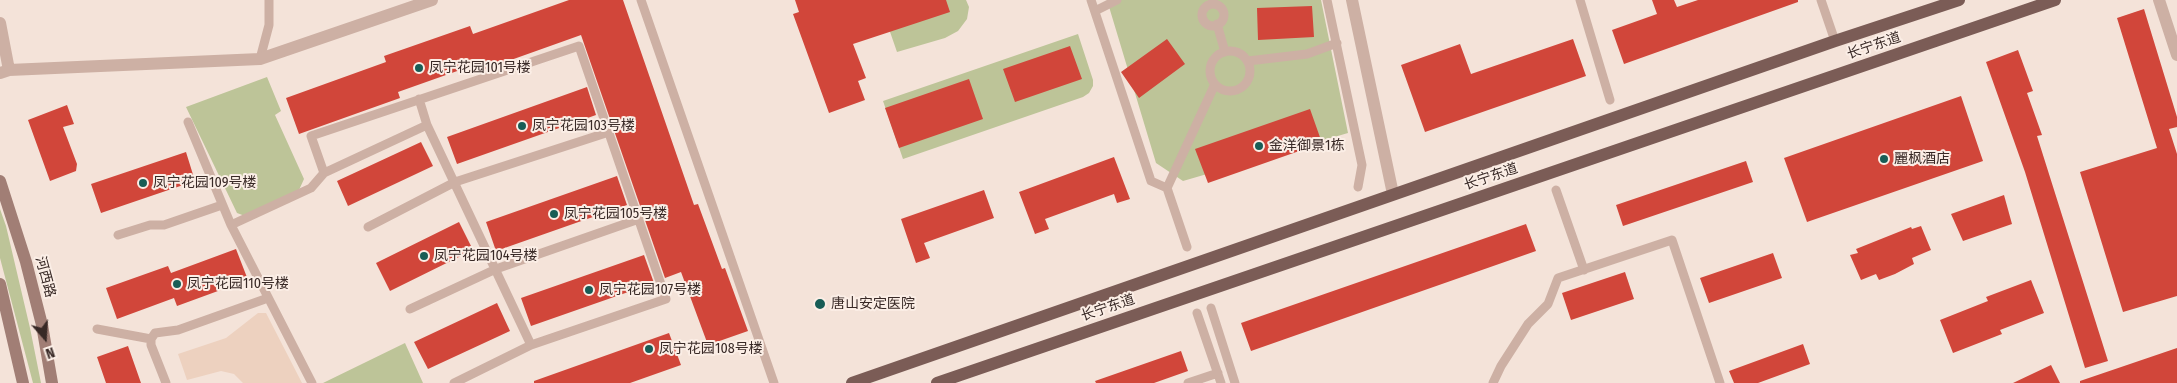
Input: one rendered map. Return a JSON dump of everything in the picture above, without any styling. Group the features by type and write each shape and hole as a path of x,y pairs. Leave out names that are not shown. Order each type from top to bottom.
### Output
{"main road":[{"name":"长宁东道","path":"852,383 1835,41 1959,0"},
{"name":"长宁东道","path":"938,383 2055,0"},
{"name":"河西路","path":"0,181 26,262 42,324 52,383"},
{"path":"0,284 23,383"}],"street":[{"path":"0,23 5,72 260,59 432,0"},
{"path":"1352,0 1393,194"},
{"path":"2159,0 2177,55"}],"lane":[{"path":"260,59 269,25 269,0"},
{"path":"641,0 774,383"},
{"path":"1091,0 1151,181 1167,188"},
{"path":"1095,11 1117,0"},
{"path":"1328,0 1362,165 1358,187"},
{"path":"1580,0 1610,100"},
{"path":"1822,0 1835,41"},
{"path":"1217,24 1225,52"},
{"path":"1248,61 1307,54 1337,43"},
{"path":"324,173 311,136 579,46 666,299 531,345 454,383"},
{"path":"1225,52 1238,52 1248,61 1250,73 1244,85 1239,89 1226,90 1215,84 1212,78 1211,65 1219,55 1225,52"},
{"path":"1187,247 1167,188 1215,84"},
{"path":"419,100 427,124 531,345"},
{"path":"188,122 231,225 312,383"},
{"path":"231,225 311,188 324,173 427,124"},
{"path":"368,227 455,182 609,132"},
{"path":"1556,190 1584,270"},
{"path":"118,235 150,225 164,225 222,204"},
{"path":"410,309 496,269 639,219"},
{"path":"1493,383 1501,366 1528,324 1548,304 1558,278 1672,240 1720,383"},
{"path":"166,383 151,345 151,339 155,333 178,330 268,298"},
{"path":"1211,308 1235,383"},
{"path":"1197,313 1221,383"},
{"path":"97,329 151,339"},
{"path":"1188,383 1218,373"}],"green space":[{"path":"879,0 966,0 969,7 967,19 958,31 945,38 897,52"},
{"path":"1107,0 1321,0 1348,133 1183,181 1156,163"},
{"path":"1078,34 1093,80 1093,86 1089,93 1083,97 903,159 883,101"},
{"path":"267,77 281,111 275,115 304,179 299,190 245,216 237,213 186,107"},
{"path":"0,209 6,226 41,383 33,383 0,258"},
{"path":"405,343 423,383 323,383"}],"shaded area":[{"path":"258,313 266,313 302,383 243,383 234,374 221,371 187,380 178,354 226,338"}],"building":[{"path":"569,0 623,0 694,205 698,204 722,269 725,268 748,331 708,345 681,272 665,278 581,35 480,71 477,64 398,92 400,98 299,134 286,98 386,62 384,56 470,26 473,34"},
{"path":"795,0 946,0 950,12 853,44 866,78 858,81 865,100 829,113 793,14 799,12"},
{"path":"1652,0 1674,0 1677,7 1698,0 1798,0 1798,2 1624,64 1612,30 1657,14"},
{"path":"1312,6 1314,37 1258,40 1257,8"},
{"path":"2144,9 2177,117 2177,127 2169,129 2177,154 2177,296 2123,312 2080,172 2157,148 2117,18"},
{"path":"1167,39 1185,64 1139,98 1121,72"},
{"path":"1573,39 1586,76 1425,132 1401,65 1460,44 1471,74"},
{"path":"1070,46 1082,79 1015,102 1003,69"},
{"path":"2018,50 2033,91 2027,93 2042,135 2037,136 2108,361 2085,368 2025,172 1986,62"},
{"path":"969,79 983,119 899,148 885,108"},
{"name":"凤宁花园103号楼","path":"587,87 596,115 457,164 447,137"},
{"name":"麗枫酒店","path":"1961,96 1983,161 1807,222 1784,158"},
{"path":"67,105 74,124 63,127 77,164 76,171 50,181 28,120"},
{"name":"金洋御景1栋","path":"1310,109 1322,143 1208,183 1195,149"},
{"path":"421,142 433,166 348,206 337,181"},
{"name":"凤宁花园109号楼","path":"186,152 195,181 101,213 91,184"},
{"path":"1114,157 1130,199 1117,203 1114,194 1045,219 1049,229 1035,234 1019,192"},
{"path":"1746,161 1753,182 1623,226 1616,205"},
{"name":"凤宁花园105号楼","path":"617,176 627,205 496,251 486,222"},
{"path":"984,190 994,218 924,243 930,258 916,263 901,219"},
{"path":"2004,195 2012,224 1963,241 1951,214"},
{"name":"凤宁花园104号楼","path":"459,222 473,250 390,291 376,263"},
{"path":"1526,224 1536,251 1251,351 1241,323"},
{"path":"1921,226 1931,250 1912,258 1914,264 1895,274 1879,280 1876,274 1861,280 1850,255 1858,253 1856,249 1911,227 1912,229"},
{"name":"凤宁花园110号楼","path":"236,249 248,280 177,306 174,298 117,319 106,288 168,266 171,273"},
{"path":"1773,253 1782,278 1709,303 1700,278"},
{"name":"凤宁花园107号楼","path":"644,255 654,283 531,326 521,298"},
{"path":"1625,272 1634,299 1571,320 1562,293"},
{"path":"2031,280 2044,313 2000,330 2002,334 1953,353 1940,320 1988,301 1986,297"},
{"path":"497,303 510,331 428,369 414,342"},
{"name":"凤宁花园108号楼","path":"669,333 681,365 630,383 534,383 534,381"},
{"path":"1803,344 1810,364 1758,383 1734,383 1729,371"},
{"path":"128,346 141,383 106,383 97,357"},
{"path":"2177,348 2177,383 2080,383 2080,381"},
{"path":"1181,351 1188,371 1154,383 1096,383 1095,381"},
{"path":"2051,365 2060,383 2013,383"}],"place":[{"name":"凤宁花园101号楼","path":"419,68"},
{"name":"凤宁花园103号楼","path":"522,126"},
{"name":"金洋御景1栋","path":"1259,146"},
{"name":"麗枫酒店","path":"1884,159"},
{"name":"凤宁花园109号楼","path":"143,183"},
{"name":"凤宁花园105号楼","path":"554,214"},
{"name":"凤宁花园104号楼","path":"424,256"},
{"name":"凤宁花园110号楼","path":"177,284"},
{"name":"凤宁花园107号楼","path":"589,290"},
{"name":"唐山安定医院","path":"820,304"},
{"name":"凤宁花园108号楼","path":"649,349"}]}
